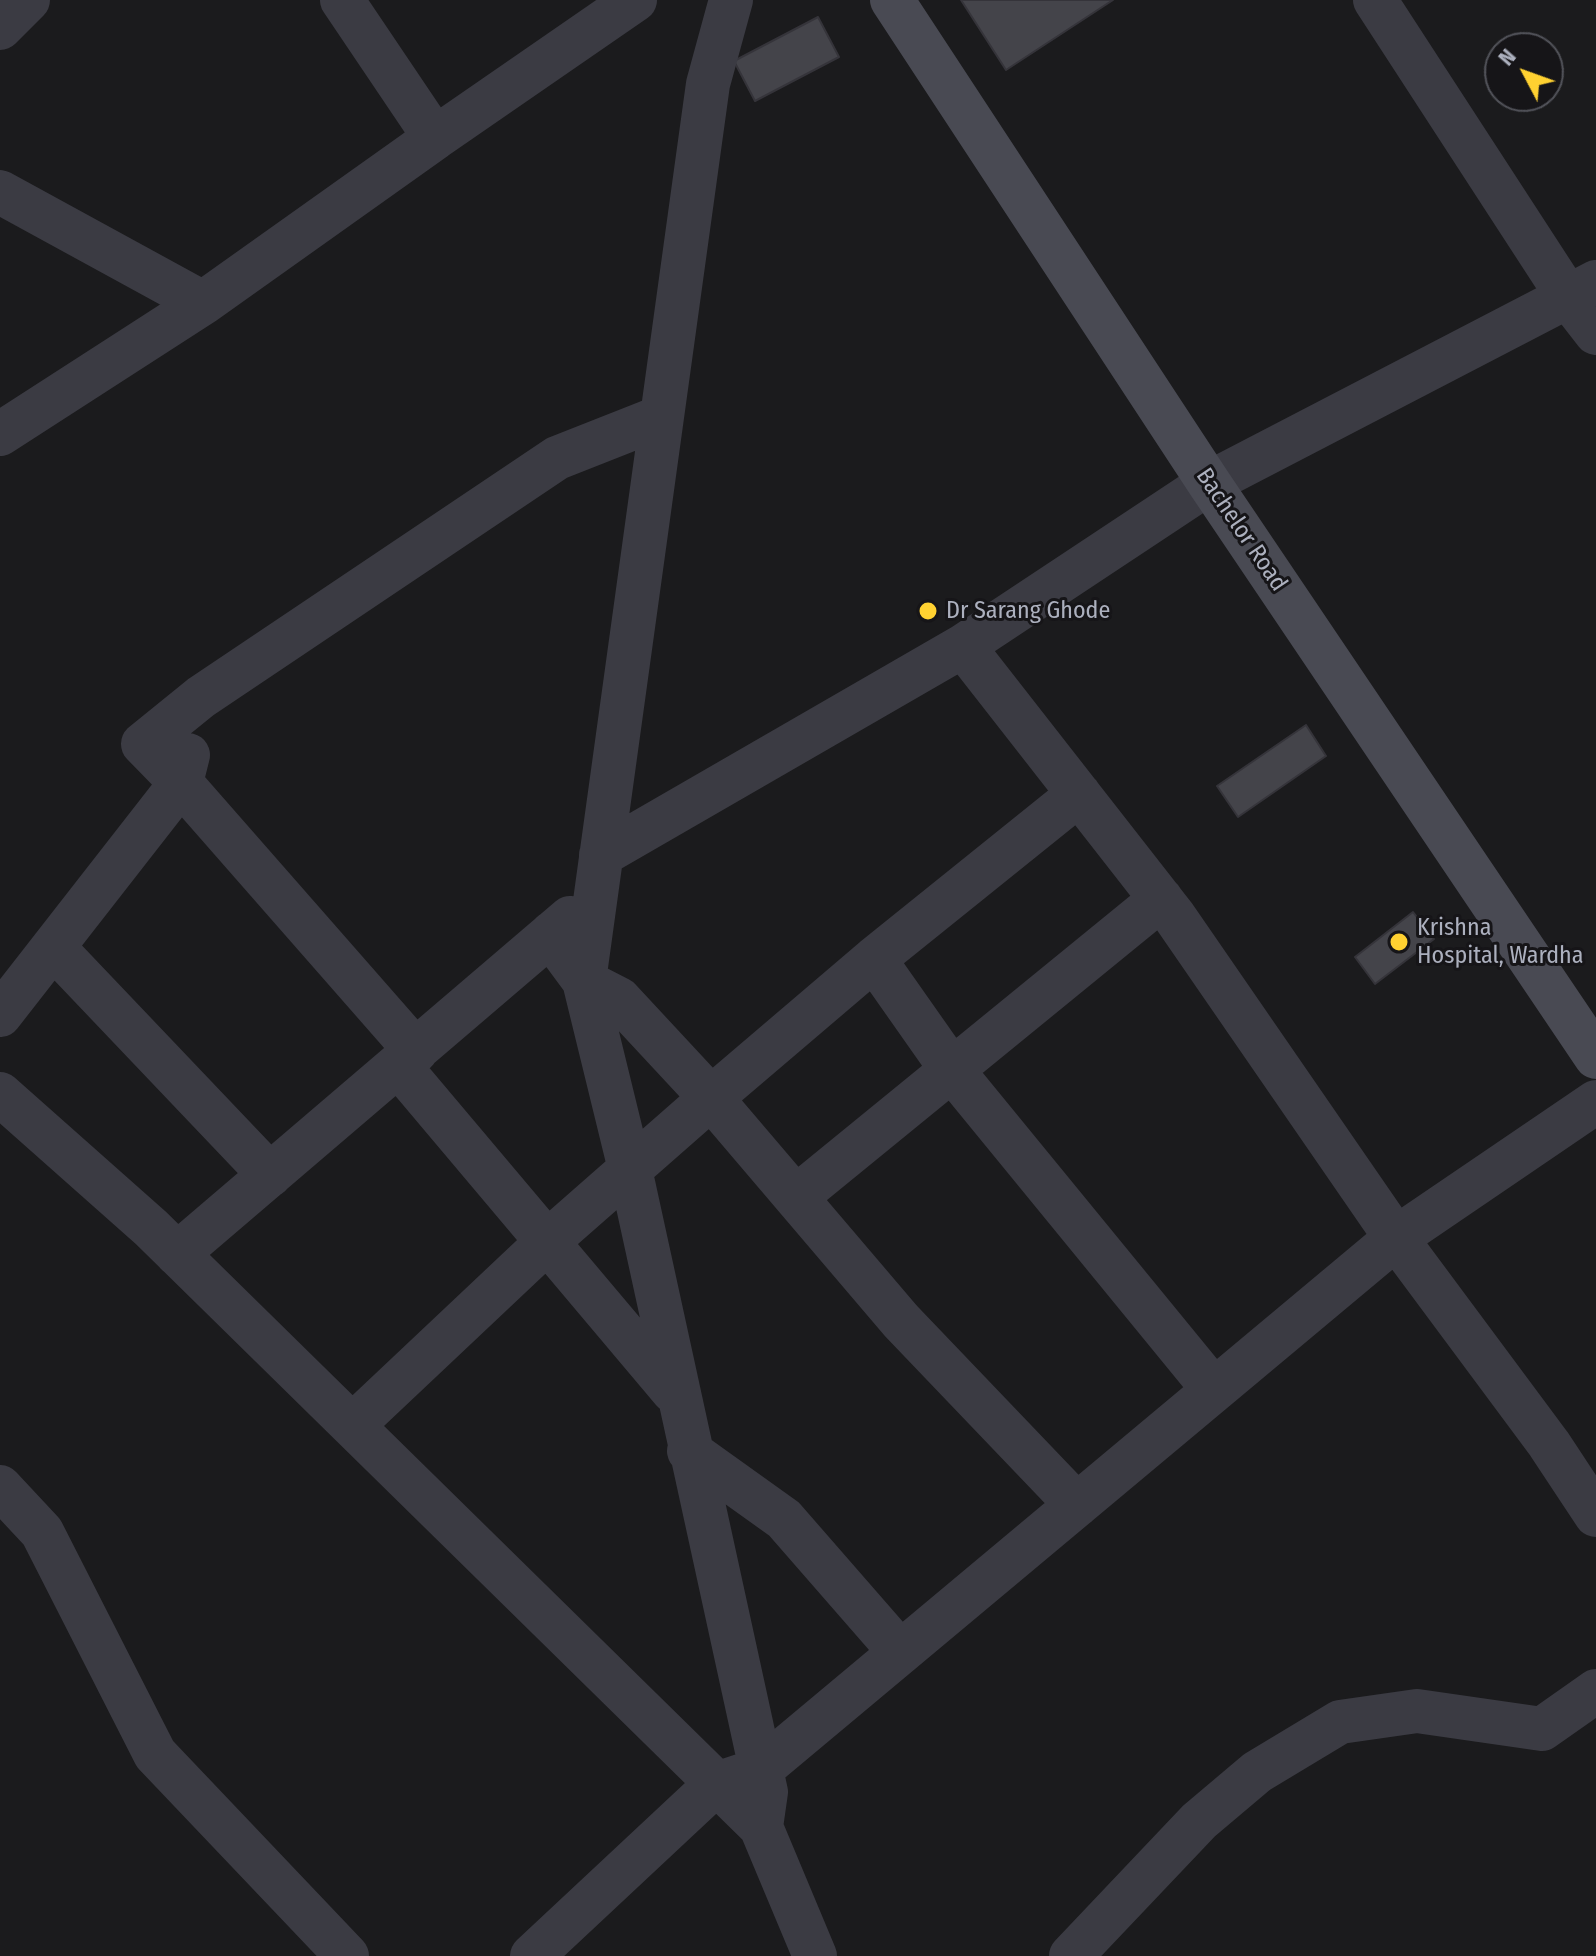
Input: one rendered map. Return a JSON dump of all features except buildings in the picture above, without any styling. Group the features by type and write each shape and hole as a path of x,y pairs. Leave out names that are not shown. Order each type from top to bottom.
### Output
{"main road":[{"name":"Bachelor Road","path":"892,0 1209,483 1596,1057"}],"street":[{"path":"0,28 28,0"},
{"path":"342,0 435,138"},
{"path":"0,434 203,303 635,0"},
{"path":"584,981 708,84 731,0"},
{"path":"1375,0 1582,289 1596,333"},
{"path":"0,192 203,303"},
{"path":"177,1254 551,934 598,876 963,646 1209,483 1582,289"},
{"path":"661,417 557,458 201,697 143,744 181,783 407,1059 547,1242 677,1396"},
{"path":"963,646 1161,899 1396,1238 1549,1444 1596,1515"},
{"path":"0,1015 181,783"},
{"path":"353,1425 547,1242 711,1098 874,959 1079,794"},
{"path":"796,1197 1161,899"},
{"path":"551,934 584,981 630,1169 689,1451 766,1792 761,1827"},
{"path":"53,947 270,1175"},
{"path":"874,959 952,1070 1214,1390"},
{"path":"584,981 619,999 711,1098 901,1321 1077,1505"},
{"path":"0,1094 177,1254 761,1827 815,1956"},
{"path":"532,1956 716,1784 761,1769 1396,1238 1596,1102"},
{"path":"689,1451 784,1519 900,1652"},
{"path":"0,1487 42,1532 155,1754 347,1956"},
{"path":"1071,1956 1199,1821 1257,1772 1340,1722 1417,1711 1542,1729 1596,1691"}],"place":[{"name":"Dr Sarang Ghode","path":"928,611"},
{"name":"Krishna Hospital, Wardha","path":"1399,942"}]}
